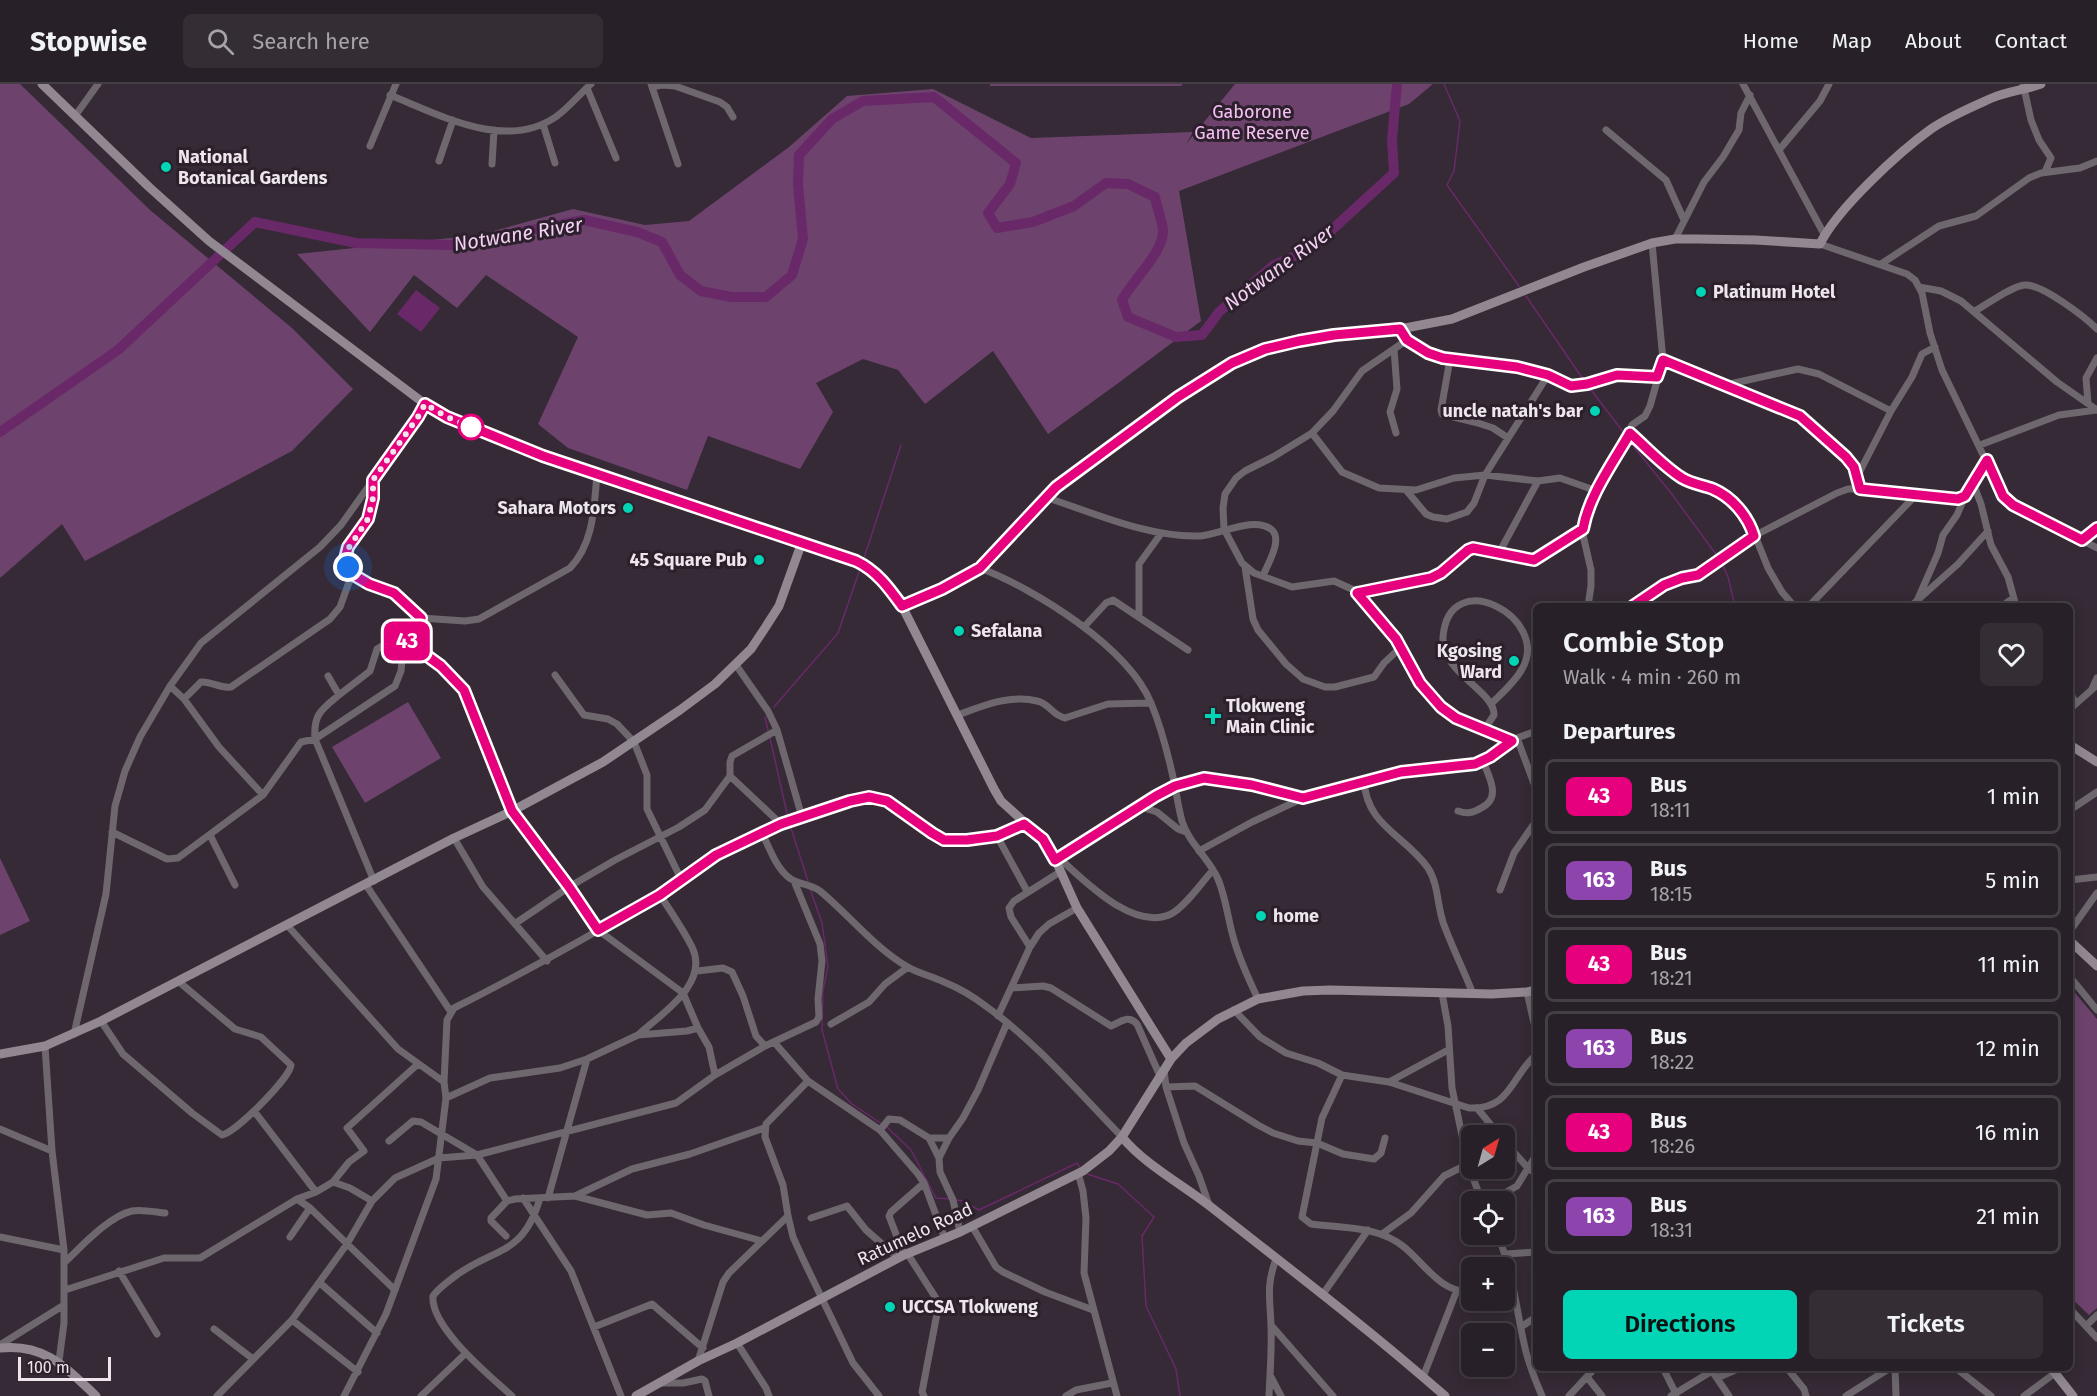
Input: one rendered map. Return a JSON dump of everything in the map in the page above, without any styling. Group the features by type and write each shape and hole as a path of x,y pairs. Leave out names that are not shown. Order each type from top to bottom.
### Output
{"street":[{"path":"42,84 157,195 209,241 425,404 447,417 597,474 802,542 866,566 881,578 902,606 1001,801 1043,839 1057,859 1125,910 1136,915 1150,917 1172,914 1213,870"},
{"path":"75,116 98,84"},
{"path":"370,146 396,84"},
{"path":"1743,84 1824,234"},
{"path":"1779,150 1820,101 1829,84"},
{"path":"1820,244 1824,234 1859,194 1931,129 1995,96 2024,86 2041,84"},
{"path":"390,95 479,128 516,130 543,124 558,116 589,86 616,158"},
{"path":"678,164 652,86 675,86 720,102 727,107 733,117"},
{"path":"2024,86 2031,120 2039,140 2052,158 2045,172"},
{"path":"1675,239 1704,182 1724,157 1738,130 1741,114 1750,95"},
{"path":"439,161 453,120"},
{"path":"543,124 555,163"},
{"path":"492,164 494,130"},
{"path":"1606,130 1666,180 1684,220"},
{"path":"1881,264 1939,226 1976,216 2029,178 2045,172 2080,168 2097,161"},
{"path":"902,606 942,589 980,568 1056,487 1178,397 1232,363 1265,349 1299,341 1334,335 1400,329 1452,319 1584,267 1652,243 1675,239 1820,244 1912,277 1919,287 1942,370 2007,501 2097,548"},
{"path":"1589,603 1592,586 1591,570 1583,540 1585,517 1636,421 1645,416 1650,406 1663,360 1652,243"},
{"path":"1975,311 2014,288 2025,285 2035,287 2050,295 2097,329"},
{"path":"1919,287 1951,295 1975,311 2032,362 2097,410"},
{"path":"1400,329 1407,340 1428,353 1450,359 1517,367 1548,375 1574,386 1617,375 1657,377"},
{"path":"1400,648 1384,663 1374,677 1335,687 1325,687 1303,679 1286,664 1258,630 1252,619 1245,567 1224,529 1223,508 1225,495 1236,478 1312,433 1333,411 1362,371 1407,340"},
{"path":"1857,477 1925,351 1935,347"},
{"path":"1394,349 1397,390 1390,412 1396,433"},
{"path":"2088,403 2086,378 2097,358"},
{"path":"1450,359 1442,414 1493,428 1508,438"},
{"path":"1663,360 1800,416 1846,457 1854,467 1860,489"},
{"path":"1725,385 1798,369 1819,374 1891,411"},
{"path":"1406,490 1426,514 1432,517 1447,519 1459,516 1471,508 1485,475 1548,375"},
{"path":"74,1035 106,894 115,806 125,771 140,737 170,686 201,643 320,548 341,525 425,404"},
{"path":"1980,445 2060,415 2097,410"},
{"path":"1312,433 1348,477 1379,488 1423,489 1454,478 1485,475 1538,481 1560,478 1597,491"},
{"path":"1630,433 1681,478 1712,489 1731,500 1746,518 1768,568 1791,603"},
{"path":"1914,603 1938,553 1943,535 1957,515 1965,496 1987,460"},
{"path":"373,480 373,498 368,519 346,552 345,559 352,574 369,584 394,593 421,618 465,621 478,619 570,568 581,553 593,520 597,474"},
{"path":"1499,553 1538,481"},
{"path":"1973,483 1993,551 2008,577 2015,603"},
{"path":"1637,603 1664,585 1698,575 1754,536 1848,489 1917,494 1951,500 1965,496"},
{"path":"1812,603 1917,494"},
{"path":"1045,497 1160,535 1198,536 1224,529 1262,525 1275,534 1276,542 1263,576"},
{"path":"2082,540 2097,528"},
{"path":"1357,593 1431,578 1441,573 1468,550 1481,549 1534,560 1583,529"},
{"path":"1915,603 1958,564 1988,531"},
{"path":"1139,617 1139,564 1160,535"},
{"path":"0,1054 45,1046 74,1035 454,838 512,811 603,762 715,684 736,665 751,648 779,606 802,542"},
{"path":"1245,567 1292,587 1335,580 1349,586 1388,628 1420,683 1441,707 1456,718 1514,739 1533,782"},
{"path":"980,568 1025,590 1084,627 1134,675 1152,703 1164,740 1186,832 1213,870 1223,892 1243,966 1258,999"},
{"path":"184,699 201,682 224,688 231,687 330,619 340,607 352,574"},
{"path":"2006,603 2013,598"},
{"path":"1084,627 1111,600 1188,650"},
{"path":"1485,730 1494,715 1492,703 1458,672 1446,651 1443,638 1450,615 1465,603 1474,600 1497,605 1514,619 1523,631 1527,650 1522,669 1492,703"},
{"path":"112,832 162,857 172,860 178,858 263,795 301,742 315,739 395,686 401,671 404,639 421,618"},
{"path":"451,1012 370,883 315,739 314,727 322,710 370,671 375,653 380,647 394,639 404,639 441,666 464,690 512,811 598,930 684,993 698,1028 709,1047 715,1075"},
{"path":"736,665 768,711 802,817"},
{"path":"555,675 584,715 608,719 617,724 634,742 647,775 647,808 682,880"},
{"path":"327,676 339,695"},
{"path":"2073,706 2095,687 2097,678"},
{"path":"170,686 184,699 219,747 263,795"},
{"path":"958,715 994,702 1012,700 1037,700 1056,715 1065,718 1108,704 1152,703"},
{"path":"516,923 569,887 705,810 730,776 732,756 773,732"},
{"path":"1200,851 1252,822 1303,798 1401,772 1475,764 1514,739 1533,732"},
{"path":"2073,747 2097,762"},
{"path":"1458,811 1474,812 1486,806 1492,798 1494,788 1483,761"},
{"path":"730,776 781,824"},
{"path":"1057,859 1138,806 1175,786 1204,778 1252,785 1303,798"},
{"path":"1364,780 1366,798 1377,819 1429,870 1436,885 1443,924 1473,994"},
{"path":"2073,808 2097,792"},
{"path":"344,1396 377,1333 436,1179 446,1098 444,1082 447,1020 451,1012 547,961 660,895 716,855 781,824 850,801 875,798 893,804 944,840 997,836 1024,824"},
{"path":"1138,806 1157,812 1178,829 1186,832"},
{"path":"1500,890 1514,853 1533,825"},
{"path":"217,1396 292,1320 347,1244 372,1201 395,1178 439,1158 477,1155 676,1103 715,1075 765,1046 814,1023 819,1017 818,999 822,962 820,944 794,881 780,867 762,832"},
{"path":"210,835 235,885"},
{"path":"997,836 1027,891"},
{"path":"454,838 483,887 547,961"},
{"path":"1057,859 1060,872 1077,908 1171,1059"},
{"path":"1030,947 1009,912 1011,904 1027,891 1060,872"},
{"path":"2073,880 2097,877"},
{"path":"794,881 808,884 820,891 868,936 908,967 967,994 1007,1023 1051,1064 1135,1151 1209,1205 1323,1294 1446,1396"},
{"path":"2073,927 2097,893"},
{"path":"446,1098 490,1078 560,1068 587,1059 638,1035 684,993 693,981 697,971 697,962 693,948 660,895"},
{"path":"998,1016 1030,947 1039,933 1049,924 1077,908"},
{"path":"287,924 398,1049 444,1082"},
{"path":"2073,944 2097,966"},
{"path":"831,1024 870,1002 885,984 908,967"},
{"path":"697,971 723,968 732,972 756,1036 765,1046"},
{"path":"101,1021 123,1054 192,1113 222,1135 228,1134 254,1111 288,1073 290,1063 261,1037 235,1029 178,981"},
{"path":"2073,981 2097,1010"},
{"path":"1012,988 1043,986 1051,988 1111,1026 1125,1018 1137,1024 1162,1073 1184,1143 1209,1205"},
{"name":"Ratumelo Road","path":"636,1396 698,1361 737,1343 903,1255 960,1232 1078,1173 1097,1161 1122,1137 1171,1059 1186,1043 1234,1010 1258,999 1330,990 1473,994 1531,991"},
{"path":"1531,991 1533,1007"},
{"path":"1442,993 1448,1026 1452,1088 1461,1128"},
{"path":"1234,1010 1260,1037 1286,1053 1342,1075 1389,1082 1477,1108 1496,1103 1503,1098 1533,1059"},
{"path":"939,1158 978,1090 1007,1023"},
{"path":"638,1035 698,1028"},
{"path":"1160,1041 1175,1045 1186,1043"},
{"path":"774,1042 808,1081 880,1130 924,1183 945,1239"},
{"path":"45,1046 51,1151 64,1250 65,1290 59,1361"},
{"path":"1389,1082 1448,1050"},
{"path":"512,1396 465,1354 434,1310 433,1296 463,1269 506,1250 524,1233 544,1198 568,1131 587,1059"},
{"path":"65,1290 164,1258 201,1258 297,1199 333,1182 349,1161 364,1151 347,1128 418,1064"},
{"path":"1342,1075 1322,1118 1303,1220 1311,1224 1368,1230 1382,1234 1395,1240 1444,1284 1461,1290"},
{"path":"575,1196 632,1169 690,1154 764,1128 808,1081"},
{"path":"1166,1087 1195,1086 1273,1133 1298,1141 1317,1143 1344,1154 1374,1159 1381,1153 1385,1138"},
{"path":"1477,1108 1491,1125"},
{"path":"254,1111 316,1192"},
{"path":"880,1130 889,1119 900,1120 930,1138 949,1138"},
{"path":"389,1141 413,1121 421,1122 477,1155 507,1201"},
{"path":"764,1128 765,1137 783,1185 793,1237 853,1363 879,1396"},
{"path":"0,1129 51,1151"},
{"path":"930,1138 939,1158 940,1172 953,1200 960,1232"},
{"path":"1515,1153 1533,1172"},
{"path":"1508,1191 1516,1186 1533,1159"},
{"path":"1382,1234 1411,1213 1444,1176 1461,1168"},
{"path":"1078,1173 1086,1218 1083,1273 1117,1396"},
{"path":"333,1182 350,1188 372,1201"},
{"path":"922,1395 939,1303 903,1255 890,1216 891,1212 924,1183"},
{"path":"506,1236 490,1218 507,1201 523,1198 575,1196 647,1215 671,1213 762,1241"},
{"path":"523,1198 571,1271 621,1396"},
{"path":"297,1199 310,1208 395,1290"},
{"path":"811,1218 847,1206 866,1230 903,1255"},
{"path":"290,1237 310,1208"},
{"path":"64,1263 101,1228 121,1216 132,1211 165,1213"},
{"path":"698,1361 718,1291 723,1282 729,1273 788,1216"},
{"path":"972,1226 996,1267 1003,1272 1093,1310"},
{"path":"1323,1294 1368,1230"},
{"path":"0,1237 64,1250"},
{"path":"1501,1245 1506,1257"},
{"path":"1505,1254 1533,1252"},
{"path":"1269,1396 1272,1326 1269,1287 1276,1259"},
{"path":"119,1271 157,1334"},
{"path":"320,1283 377,1333"},
{"path":"1423,1377 1457,1290"},
{"path":"1515,1296 1526,1353 1542,1396"},
{"path":"594,1327 652,1304 703,1348"},
{"path":"0,1347 64,1305"},
{"path":"2073,1312 2097,1338"},
{"path":"2086,1326 2097,1315"},
{"path":"1521,1327 1533,1319"},
{"path":"292,1320 358,1372"},
{"path":"1272,1326 1333,1396"},
{"path":"214,1329 254,1359"},
{"path":"737,1343 769,1396"},
{"path":"0,1347 31,1350 59,1361 96,1396"},
{"path":"421,1396 465,1354"},
{"path":"1569,1396 1592,1371"},
{"path":"1664,1371 1673,1395 1713,1372 1729,1396"},
{"path":"1789,1371 1804,1389 1806,1396"},
{"path":"1846,1396 1888,1371"},
{"path":"1893,1371 1896,1396"},
{"path":"1960,1371 1991,1396"},
{"path":"2024,1396 2053,1371 2073,1396"},
{"path":"1270,1374 1281,1396"},
{"path":"1587,1377 1602,1396"},
{"path":"662,1383 683,1383 702,1379 705,1381 709,1396"},
{"path":"1066,1396 1076,1390 1112,1383"}],"green space":[{"path":"0,84 20,84 150,210 292,328 353,389 292,451 85,561 62,524 0,578"},
{"path":"990,84 1183,84 1181,86 990,86"},
{"name":"Gaborone Game Reserve","path":"1235,84 1433,84 1409,104 1179,191 1201,321 1048,434 993,351 925,404 898,370 863,359 816,383 833,412 800,469 708,436 687,490 568,448 538,424 578,337 486,275 457,308 414,275 370,332 297,254 479,235 573,209 645,225 689,221 789,147 847,96 933,89 1031,138 1193,132 1186,144"},
{"path":"408,702 441,758 365,803 332,747"},
{"path":"0,858 30,921 0,935"},
{"path":"2073,991 2097,1019 2097,1308 2089,1315 2073,1300"}],"shaded area":[{"path":"416,290 440,308 421,332 397,314"}],"waterway":[{"name":"Notwane River","path":"0,432 118,350 255,222 356,243 453,245 584,220 637,232 662,242 680,275 701,291 731,297 766,297 792,275 803,239 798,185 799,155 832,119 863,101 934,97 1016,163 1010,184 988,213 997,228 1033,222 1074,206 1106,183 1128,184 1155,197 1163,230 1162,239 1153,257 1122,300 1128,317 1176,337 1202,335 1219,312 1274,265 1311,249 1394,173 1392,140 1397,84"},
{"path":"1444,84 1460,121 1454,171 1447,185 1519,286"},
{"path":"1526,296 1585,382"},
{"path":"1588,386 1624,433"},
{"path":"1630,442 1718,557"},
{"path":"864,558 901,445"},
{"path":"1721,561 1728,577 1734,603"},
{"path":"774,707 838,633 860,569"},
{"path":"765,717 768,730"},
{"path":"770,738 788,818"},
{"path":"790,825 808,881"},
{"path":"810,889 822,923 828,967 823,990 822,1030 838,1089 852,1104 882,1124"},
{"path":"886,1126 911,1150 936,1198 951,1199"},
{"path":"956,1200 963,1201 979,1210 1077,1163 1080,1167"},
{"path":"1087,1174 1118,1184 1154,1217 1142,1236 1146,1306 1176,1369 1180,1396"}],"bus line":[{"name":"43","path":"1637,603 1664,585 1698,575 1754,536 1746,518 1731,500 1712,489 1681,478 1630,433 1591,503 1583,529 1541,557 1528,560 1473,548 1431,578 1357,593 1388,628 1420,683 1441,707 1456,718 1512,741 1483,761 1475,764 1401,772 1303,798 1252,785 1204,778 1175,786 1156,796 1055,860 1043,839 1024,824 997,836 944,840 893,804 869,797 781,824 716,855 660,895 598,930 512,811 464,690 441,666 404,639 421,618 394,593 369,584 352,574 345,559 348,547 368,519 373,498 373,480 425,404 447,417 543,456 856,561 881,578 902,606 942,589 980,568 1056,487 1178,397 1232,363 1265,349 1299,341 1334,335 1400,329 1407,340 1428,353 1443,358 1517,367 1548,375 1571,386 1617,375 1657,377 1663,360 1800,416 1846,457 1854,467 1860,489 1958,499 1965,496 1971,488 1987,460 2003,496 2013,505 2082,540 2097,528"}],"place":[{"name":"National Botanical Gardens","path":"166,167"},
{"name":"Platinum Hotel","path":"1701,292"},
{"name":"uncle natah's bar","path":"1595,411"},
{"name":"Sahara Motors","path":"628,508"},
{"name":"45 Square Pub","path":"759,560"},
{"name":"Sefalana","path":"959,631"},
{"name":"Kgosing Ward","path":"1514,661"},
{"name":"Tlokweng Main Clinic","path":"1213,716"},
{"name":"home","path":"1261,916"},
{"name":"UCCSA Tlokweng","path":"890,1307"}],"route":[{"path":"348,567 345,559 346,552 368,519 373,498 373,480 425,404 471,427"}]}
